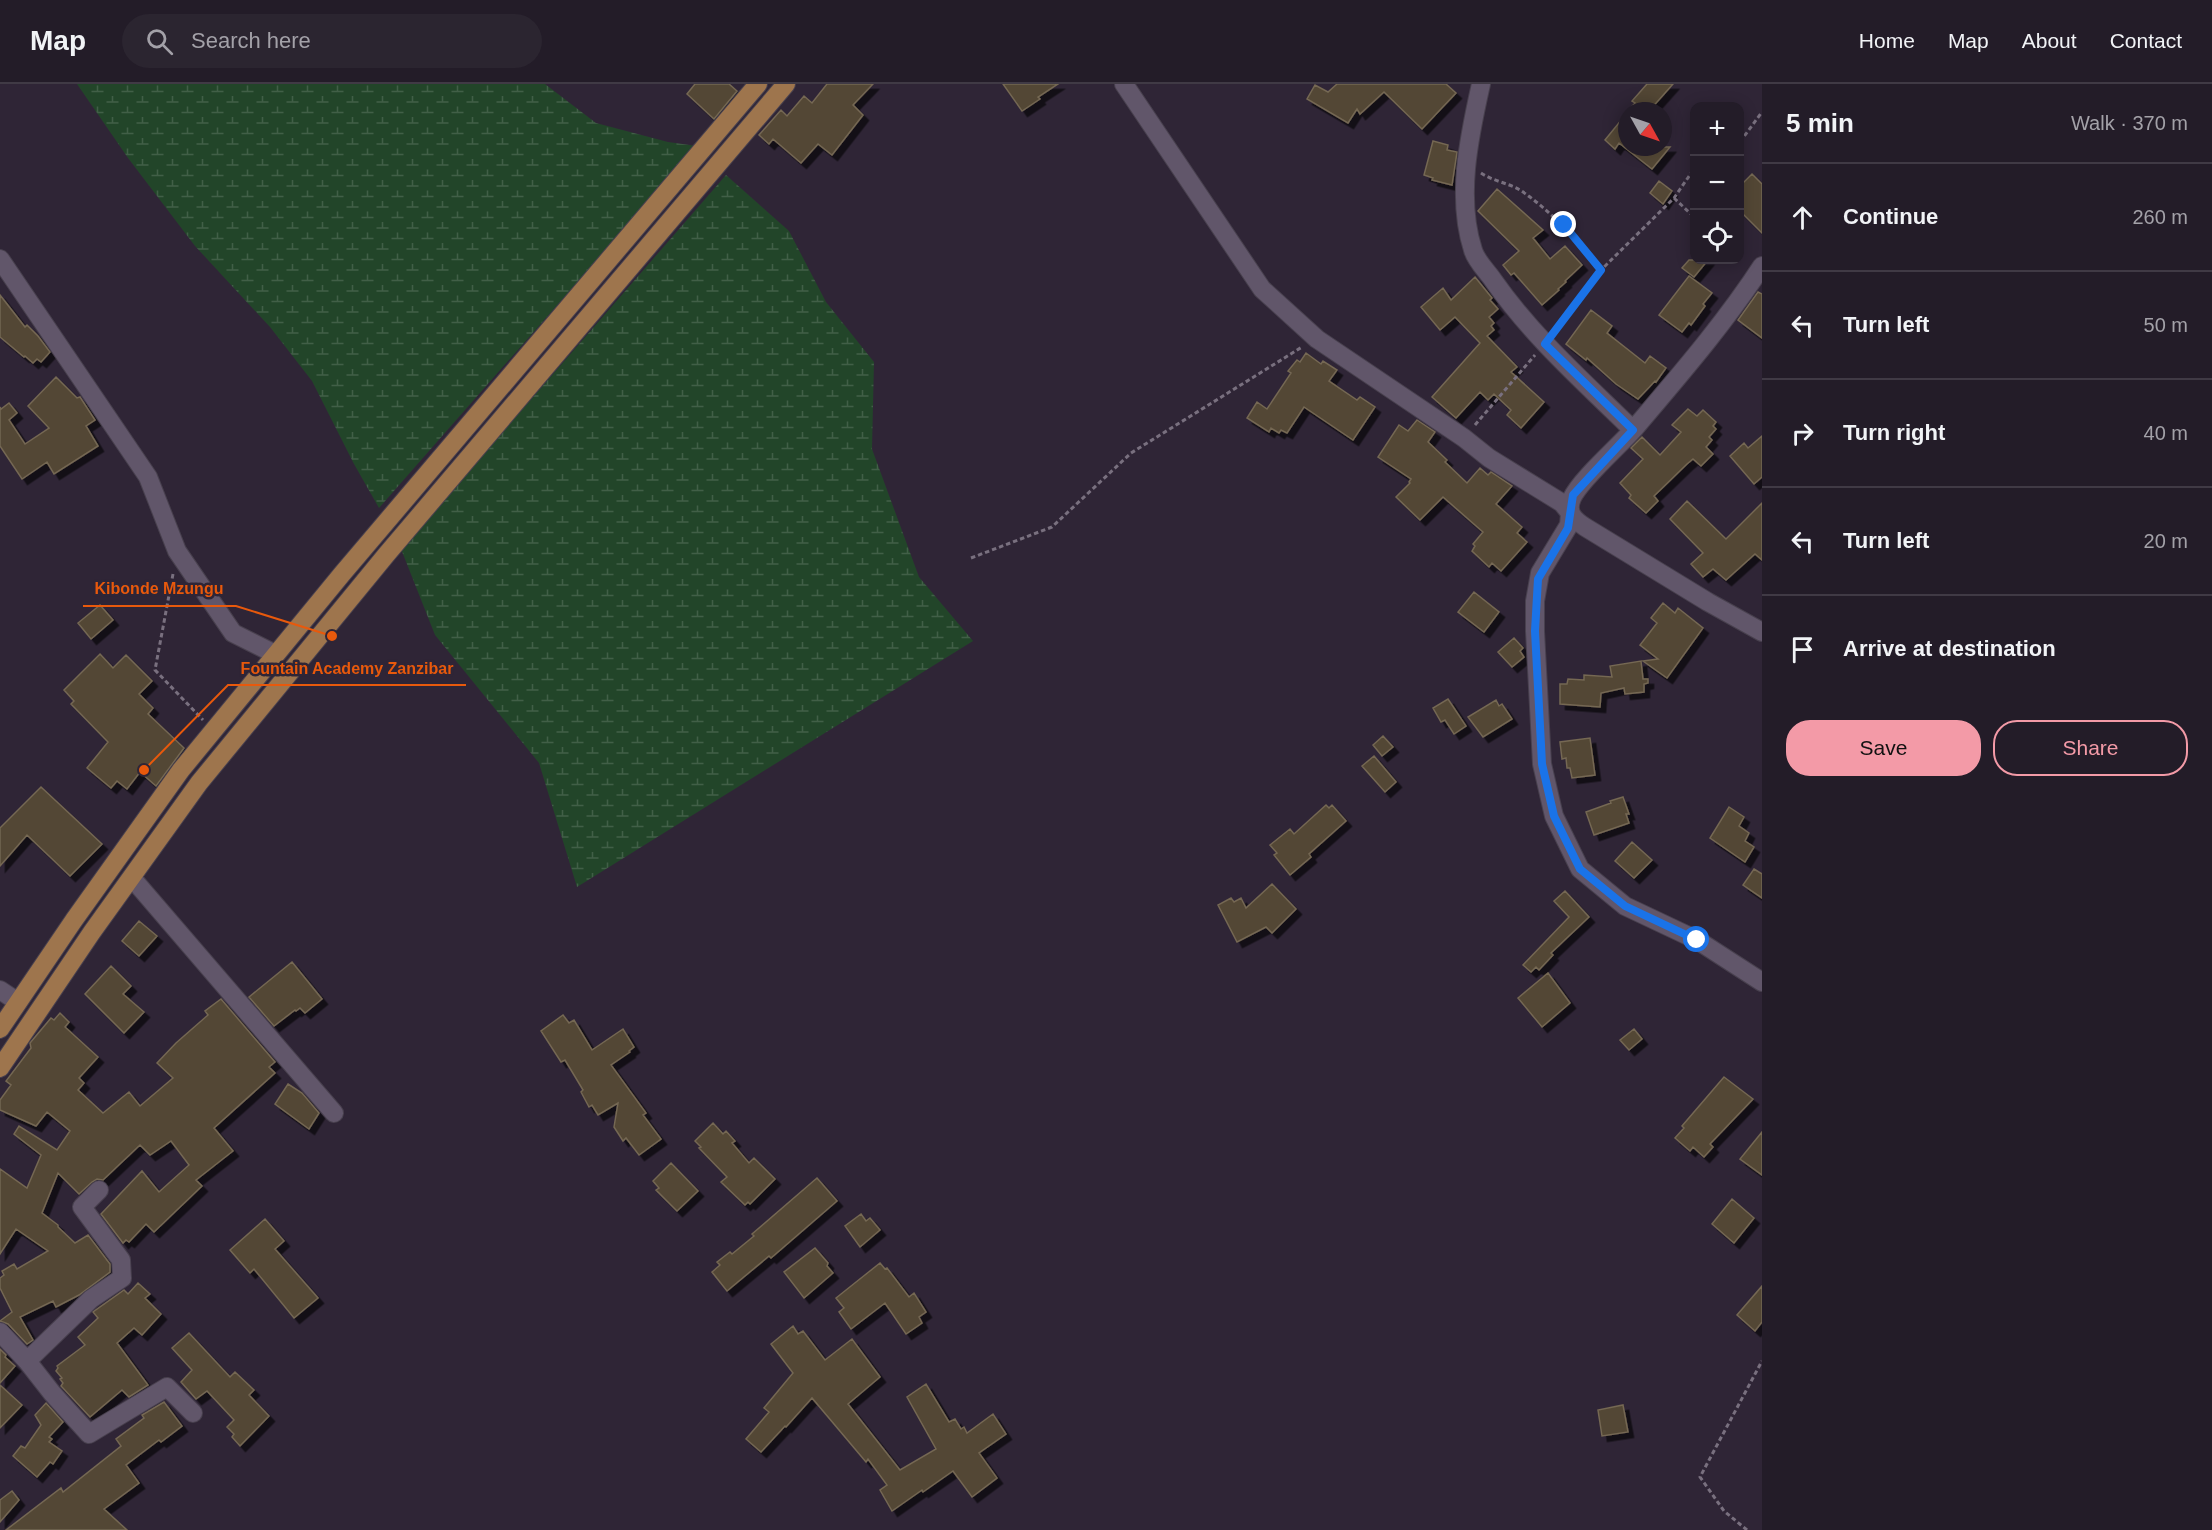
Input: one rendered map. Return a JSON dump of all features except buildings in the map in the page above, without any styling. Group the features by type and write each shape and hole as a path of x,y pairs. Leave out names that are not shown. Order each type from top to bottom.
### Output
{"main road":[{"path":"0,1029 182,770 213,731 370,541 758,84"},
{"path":"0,1068 92,932 199,783 386,555 786,84"}],"street":[{"path":"1124,84 1262,289 1317,339 1464,438 1489,458 1562,503 1572,518 1585,527 1762,632"},
{"path":"1481,84 1464,204 1473,252 1506,299 1545,344 1633,430"},
{"path":"0,259 148,477 177,551 233,633 275,654"},
{"path":"1762,266 1709,337 1633,430 1576,490 1571,501 1568,528 1538,579 1535,601 1542,764 1554,816 1580,869 1625,906 1697,940 1762,981"},
{"path":"132,878 334,1113"},
{"path":"0,990 18,1002"},
{"path":"27,1361 91,1299 122,1278 121,1260 82,1207 99,1190"},
{"path":"0,1332 89,1434 167,1387 192,1413"}],"path":[{"path":"1744,137 1762,112"},
{"path":"1468,163 1488,178 1518,189 1542,206 1564,225 1601,270"},
{"path":"1464,438 1545,344 1601,270 1674,198 1690,176"},
{"path":"1674,198 1690,212"},
{"path":"971,558 1052,527 1131,453 1317,339"},
{"path":"177,551 155,670 213,731"},
{"path":"1747,1530 1724,1511 1700,1477 1762,1361"}],"green space":[{"path":"77,84 545,84 596,123 668,142 697,146 379,508 312,381 270,327 195,246 128,158"},
{"path":"726,175 789,231 826,302 874,362 872,449 919,577 973,641 577,887 539,763 435,635 401,549"}],"place":[{"name":"Kibonde Mzungu","path":"332,636"},
{"name":"Fountain Academy Zanzibar","path":"144,770"}],"route":[{"path":"1564,225 1601,270 1545,344 1633,430 1576,490 1570,507 1568,528 1538,579 1535,631 1542,764 1554,816 1580,869 1625,906 1697,940"}]}
